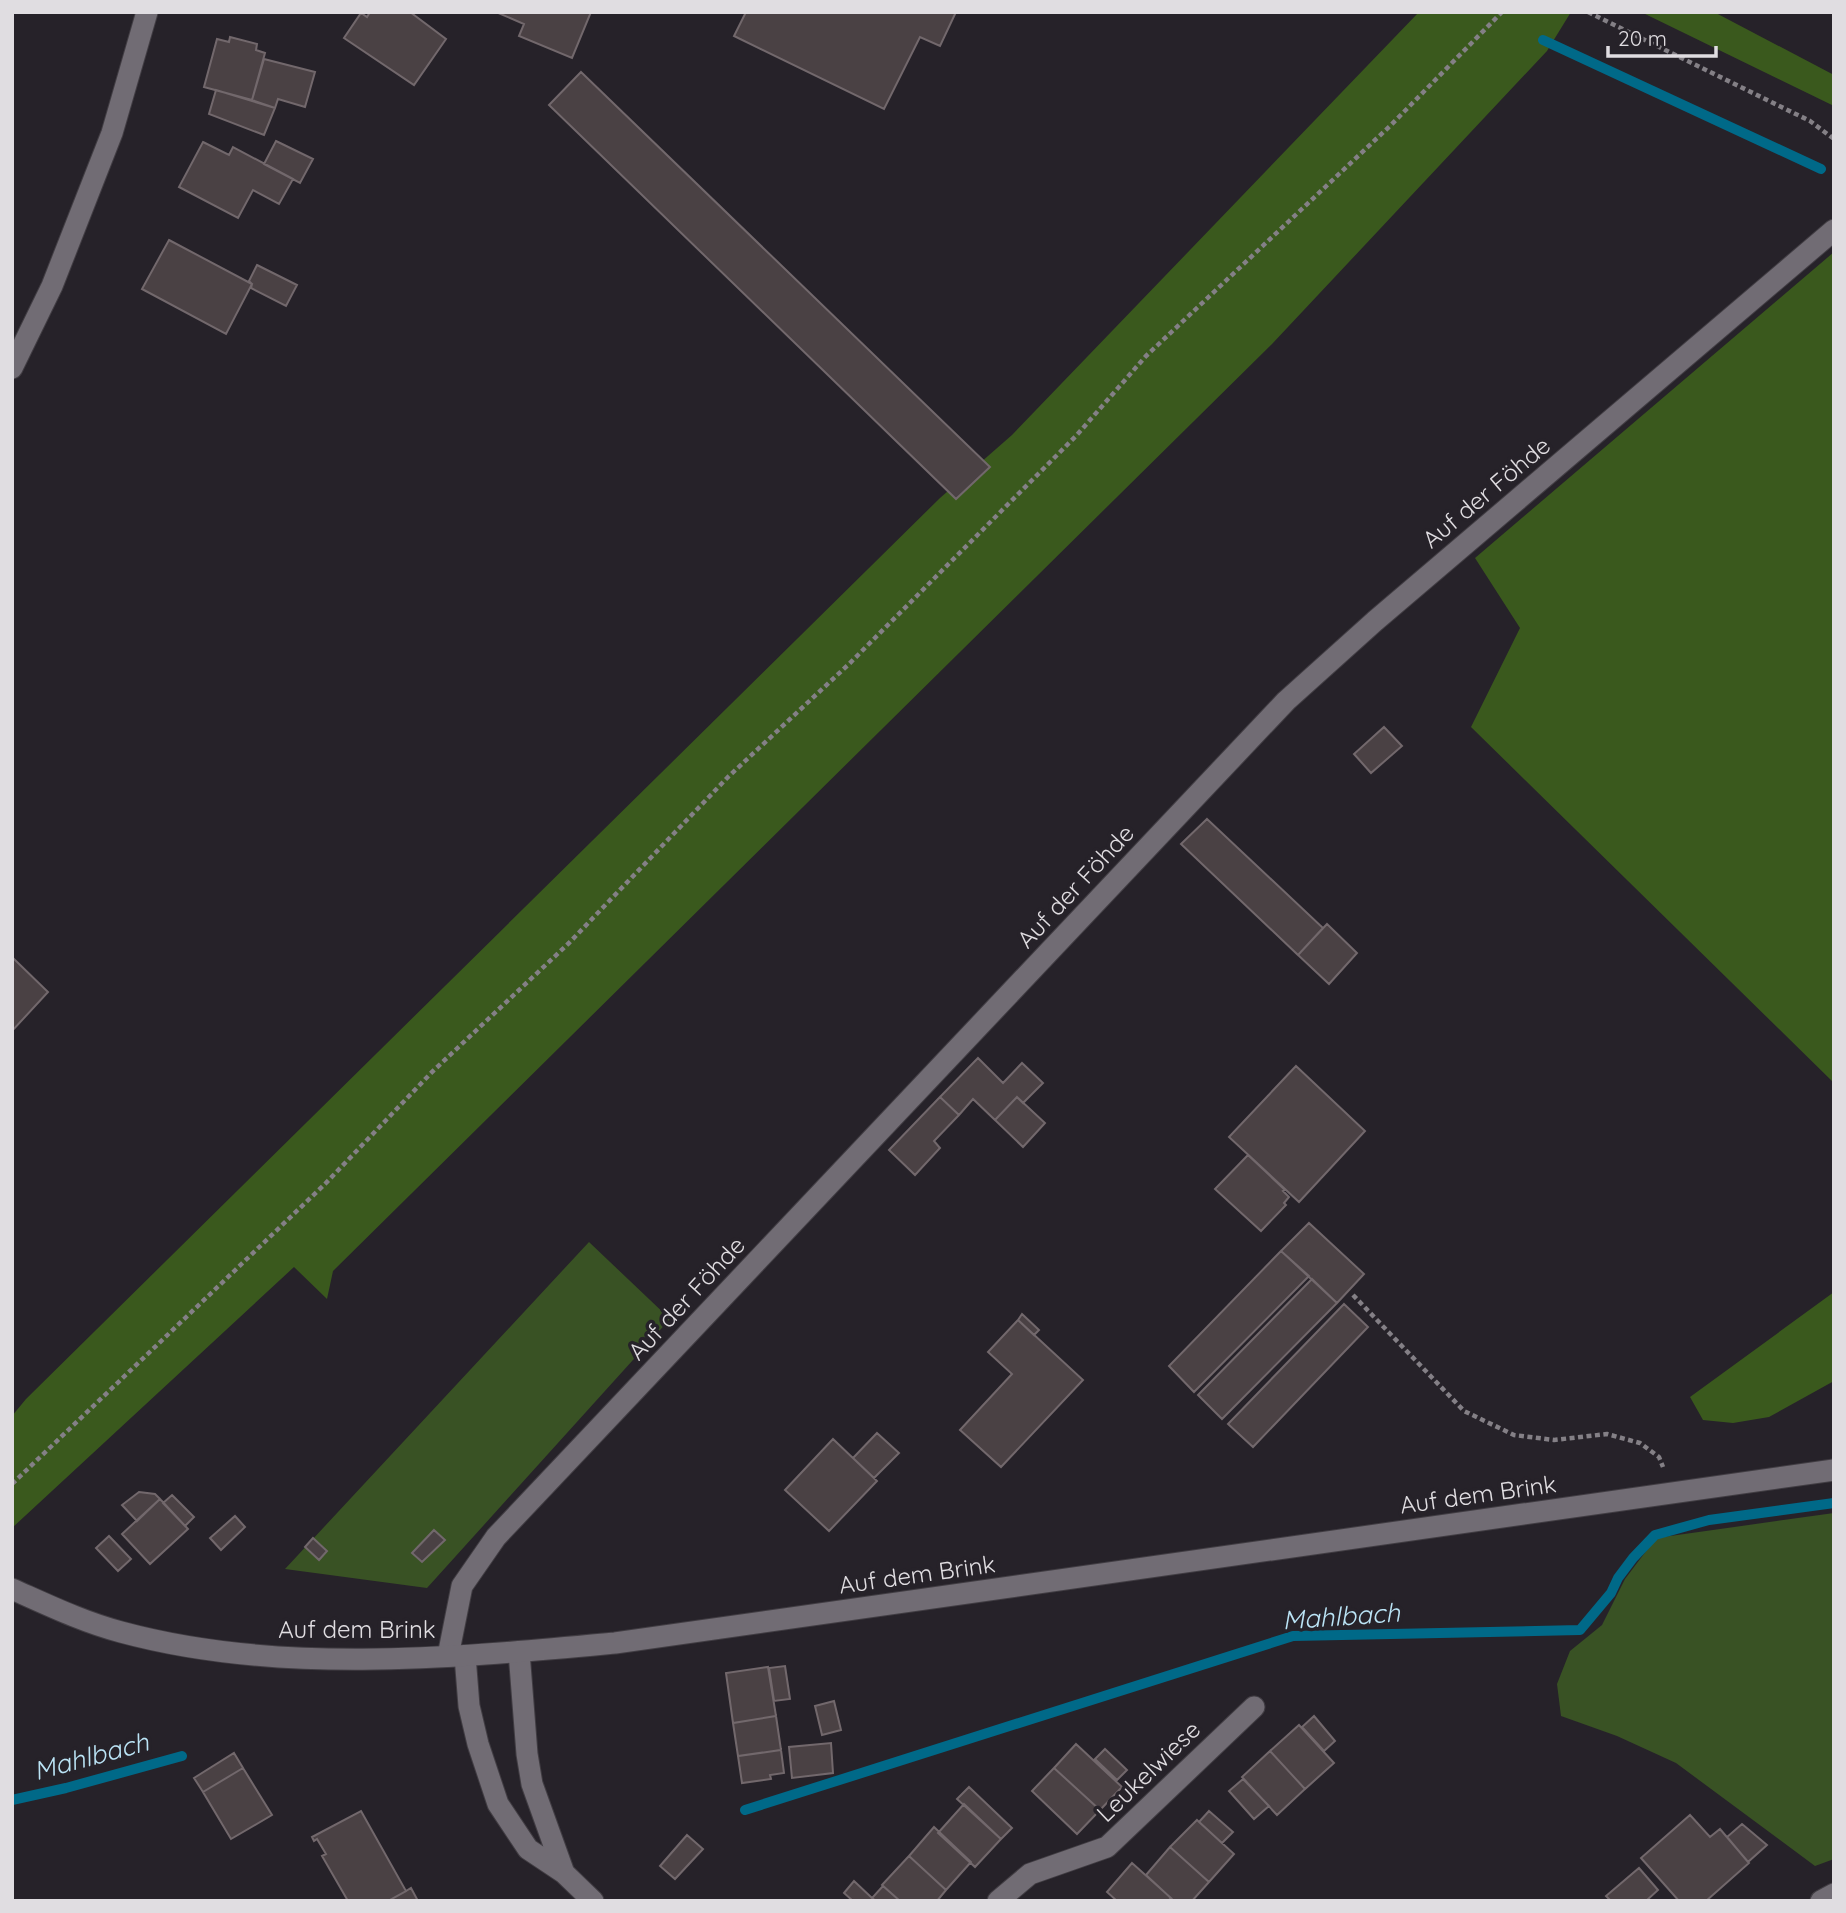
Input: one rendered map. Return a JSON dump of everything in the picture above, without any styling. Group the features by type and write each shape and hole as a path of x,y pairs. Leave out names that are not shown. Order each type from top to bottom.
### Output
{"street":[{"path":"12,368 52,286 113,133 146,12"},
{"name":"Auf der Föhde","path":"564,1872 528,1849 498,1804 478,1744 456,1656 462,1586 496,1537 1286,701 1375,621 1834,230"},
{"name":"Auf dem Brink","path":"12,1589 71,1615 121,1632 222,1652 344,1661 519,1652 642,1639 1834,1470"},
{"path":"519,1652 532,1784 564,1872 593,1901"},
{"name":"Leukelwiese","path":"998,1901 1030,1874 1107,1847 1254,1707"},
{"path":"1821,1901 1834,1894"}],"path":[{"path":"12,1484 325,1184 432,1072 569,943 728,777 849,664 1067,446 1146,356 1391,125 1502,12"},
{"path":"1588,12 1810,121 1834,139"},
{"path":"1353,1295 1464,1411 1514,1435 1554,1440 1607,1434 1640,1443 1659,1457 1675,1493"}],"green space":[{"path":"1419,12 1571,12 1547,51 1272,344 333,1271 327,1299 294,1267 12,1528 12,1416 26,1399 940,498 1012,435"},
{"path":"1641,12 1714,12 1834,75 1834,106"},
{"path":"1834,252 1834,1083 1471,727 1520,628 1475,558"},
{"path":"589,1242 670,1319 427,1588 285,1569"},
{"path":"1834,1292 1834,1381 1769,1417 1733,1423 1703,1420 1690,1397"},
{"path":"1834,1513 1834,1859 1815,1866 1676,1763 1617,1736 1561,1716 1557,1684 1570,1651 1602,1625 1625,1579 1656,1538"}],"building":[{"path":"370,12 410,12 446,39 414,85 344,38 361,13 367,17"},
{"path":"496,12 591,12 572,58 519,36 524,24"},
{"path":"746,12 956,12 940,46 920,37 884,109 734,36"},
{"path":"230,37 257,44 256,50 265,53 252,100 204,87 217,39 229,42"},
{"path":"264,59 315,72 305,107 278,99 275,108 252,100"},
{"path":"581,72 990,467 956,499 549,105"},
{"path":"216,90 275,108 264,135 209,114"},
{"path":"276,141 313,159 300,183 264,164"},
{"path":"203,142 229,155 233,147 293,179 279,204 253,190 238,218 179,187"},
{"path":"169,240 252,284 226,334 142,289"},
{"path":"257,265 297,285 286,306 251,288 249,281"},
{"path":"1384,727 1402,746 1371,773 1354,754"},
{"path":"1207,819 1323,928 1298,955 1181,844"},
{"path":"1327,924 1357,953 1329,984 1298,955"},
{"path":"14,959 48,992 12,1031 12,961"},
{"path":"978,1058 1003,1083 1022,1063 1043,1083 1023,1103 1017,1097 995,1120 973,1099 959,1115 940,1097"},
{"path":"1296,1066 1365,1131 1299,1202 1229,1137"},
{"path":"940,1097 959,1115 934,1141 940,1148 915,1175 889,1150"},
{"path":"1017,1097 1045,1123 1023,1147 995,1120"},
{"path":"1248,1155 1289,1197 1284,1203 1286,1205 1261,1231 1215,1189"},
{"path":"1309,1223 1364,1274 1337,1303 1281,1251"},
{"path":"1281,1251 1309,1276 1194,1392 1169,1366"},
{"path":"1312,1279 1337,1303 1222,1419 1198,1395"},
{"path":"1344,1304 1368,1327 1253,1447 1228,1424"},
{"path":"1022,1314 1039,1330 1034,1335 1018,1320"},
{"path":"1018,1320 1083,1380 1001,1467 960,1430 1012,1374 988,1352"},
{"path":"877,1433 899,1453 874,1478 853,1458"},
{"path":"833,1439 877,1481 829,1531 785,1490"},
{"path":"139,1492 155,1494 160,1499 137,1521 122,1505"},
{"path":"172,1495 194,1517 185,1526 163,1503"},
{"path":"160,1499 188,1529 150,1564 122,1534"},
{"path":"235,1516 245,1527 221,1550 210,1538"},
{"path":"434,1530 445,1540 422,1562 412,1553"},
{"path":"109,1536 131,1559 118,1571 96,1548"},
{"path":"313,1538 327,1551 319,1560 305,1547"},
{"path":"785,1666 790,1699 774,1701 769,1668"},
{"path":"768,1667 776,1716 733,1723 726,1673"},
{"path":"834,1701 841,1730 822,1735 815,1706"},
{"path":"776,1716 781,1750 738,1756 733,1723"},
{"path":"1314,1716 1335,1741 1324,1751 1302,1727"},
{"path":"1299,1725 1334,1763 1305,1789 1270,1751"},
{"path":"831,1743 833,1773 792,1778 789,1747"},
{"path":"1076,1744 1122,1787 1100,1810 1054,1768"},
{"path":"1105,1749 1127,1770 1117,1780 1095,1759"},
{"path":"781,1750 784,1773 770,1775 771,1779 742,1783 738,1756"},
{"path":"1270,1751 1305,1789 1277,1815 1242,1777"},
{"path":"234,1753 243,1768 203,1792 194,1778"},
{"path":"243,1768 272,1815 231,1839 203,1792"},
{"path":"1054,1768 1100,1810 1077,1834 1032,1791"},
{"path":"1243,1779 1269,1806 1254,1819 1229,1791"},
{"path":"969,1787 1012,1828 1001,1839 957,1799"},
{"path":"964,1804 1001,1839 975,1867 938,1833"},
{"path":"361,1811 406,1891 388,1901 348,1901 322,1856 326,1854 317,1839 314,1841 312,1837"},
{"path":"1209,1811 1233,1832 1222,1843 1199,1822"},
{"path":"1690,1815 1710,1837 1720,1829 1749,1863 1706,1901 1679,1901 1641,1858"},
{"path":"1197,1820 1234,1854 1209,1882 1170,1847"},
{"path":"1742,1824 1767,1845 1748,1862 1727,1837"},
{"path":"934,1827 971,1862 946,1890 909,1856"},
{"path":"687,1835 703,1849 675,1879 660,1866"},
{"path":"1170,1847 1209,1882 1192,1901 1174,1901 1146,1875"},
{"path":"909,1856 946,1890 937,1901 900,1901 882,1885"},
{"path":"1132,1863 1171,1898 1168,1901 1117,1901 1107,1892"},
{"path":"1639,1868 1658,1890 1646,1901 1611,1901 1606,1896"},
{"path":"854,1881 876,1901 853,1901 844,1893"},
{"path":"883,1886 900,1901 876,1901 872,1898"},
{"path":"411,1888 418,1901 388,1901 406,1891"}],"waterway":[{"path":"1543,40 1821,169"},
{"name":"Mahlbach","path":"745,1810 1293,1636 1580,1630 1611,1593 1633,1558 1655,1535 1709,1520 1834,1503"},
{"name":"Mahlbach","path":"12,1800 182,1756"}]}
